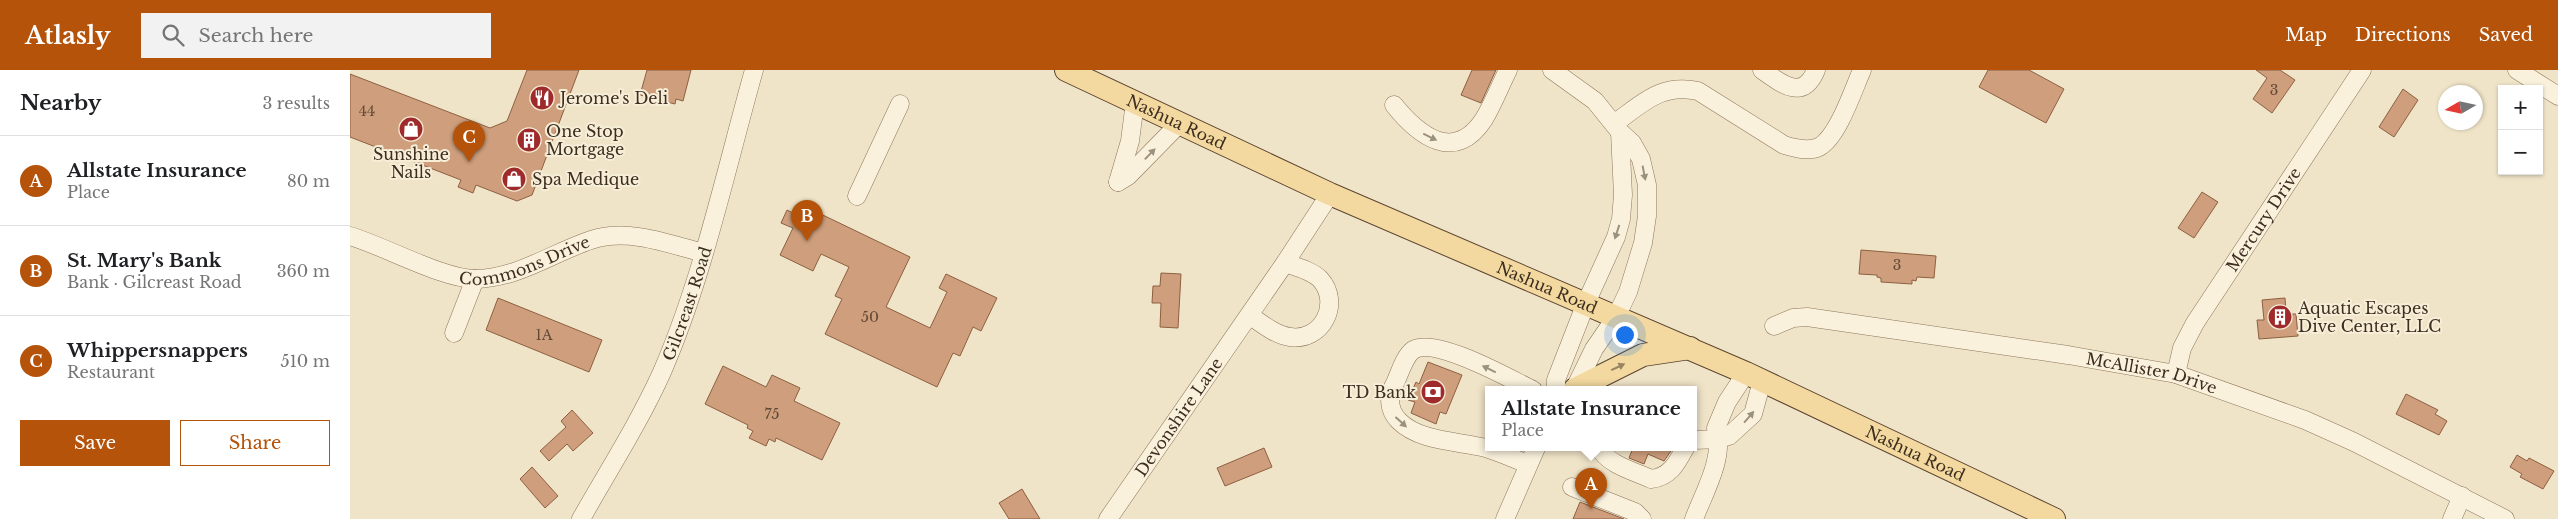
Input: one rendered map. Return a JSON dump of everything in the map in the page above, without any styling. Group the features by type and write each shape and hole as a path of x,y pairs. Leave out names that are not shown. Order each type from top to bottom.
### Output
{"main road":[{"name":"Nashua Road","path":"1066,70 1090,75 1135,102 1330,194 1691,348 2054,519"},
{"path":"1577,386 1643,355 1691,348"}],"street":[{"name":"Gilcreast Road","path":"581,519 661,374 686,306 754,70"},
{"path":"1394,105 1407,122 1430,138 1443,143 1456,142 1466,137 1484,119 1508,70"},
{"path":"1552,70 1595,101 1632,143 1642,159 1646,185 1647,216 1643,243 1636,267 1616,316 1571,386"},
{"path":"1762,70 1791,88 1801,88 1809,84 1816,70"},
{"path":"1618,128 1649,98 1667,89 1682,88 1698,90 1784,145 1800,149 1817,148 1830,138 1862,70"},
{"name":"Mercury Drive","path":"2176,374 2182,348 2195,323 2362,70"},
{"path":"2517,70 2558,96"},
{"path":"1135,102 1130,141 1118,182 1128,176 1180,123"},
{"path":"857,196 900,104"},
{"path":"1563,386 1556,380 1586,303 1616,237 1621,219 1623,195 1618,128"},
{"name":"Devonshire Lane","path":"1108,519 1330,194"},
{"name":"Commons Drive","path":"350,236 456,275 476,279 521,271 591,240 610,236 641,238 702,252"},
{"path":"1249,315 1278,333 1291,338 1313,333 1324,322 1329,308 1325,286 1314,275 1284,263"},
{"path":"454,333 476,279"},
{"name":"McAllister Drive","path":"1774,326 1793,318 1806,317 2068,355 2176,374 2305,420 2462,496 2505,519"},
{"path":"1485,447 1414,431 1396,417 1392,411 1390,400 1392,388 1409,354 1423,346 1434,346 1470,360 1525,386"},
{"path":"1694,519 1715,464 1719,439 1716,428 1727,402 1754,377"},
{"path":"1697,440 1719,439 1729,436 1753,414 1754,377"},
{"path":"1496,451 1528,464"},
{"path":"1505,519 1534,451"},
{"path":"1601,451 1613,461 1651,479 1658,478 1674,468 1684,451"},
{"path":"1572,487 1636,512 1642,519"},
{"path":"2452,519 2462,496"}],"building":[{"path":"527,70 579,70 532,195 517,201 476,185 473,193 458,187 461,180 350,137 350,74 490,128 507,121"},
{"path":"647,70 691,70 683,101 676,99 675,104 640,95"},
{"path":"1472,70 1496,70 1481,103 1461,95"},
{"path":"1988,70 2029,70 2064,89 2046,123 1979,87"},
{"path":"2256,70 2280,70 2295,80 2272,113 2253,99 2267,78"},
{"path":"2403,89 2418,100 2394,137 2379,127"},
{"path":"2202,192 2218,202 2194,238 2178,228"},
{"path":"802,205 910,257 886,307 930,328 947,292 939,288 946,274 997,298 981,331 973,327 960,356 953,353 937,387 825,334 842,299 835,296 849,267 821,254 813,271 780,255 793,228 781,223 787,210 797,215"},
{"path":"1861,250 1936,256 1934,278 1917,277 1916,281 1912,280 1912,284 1881,282 1881,278 1877,277 1877,275 1859,274"},
{"path":"1161,273 1181,274 1178,328 1160,327 1161,303 1152,303 1153,286 1160,286"},
{"path":"498,298 602,340 589,372 486,330"},
{"name":"Aquatic Escapes Dive Center, LLC","path":"2285,298 2286,314 2296,314 2298,336 2259,339 2257,320 2264,320 2262,300"},
{"name":"TD Bank","path":"1428,362 1462,375 1446,414 1440,412 1436,424 1411,413 1415,402 1408,400 1416,382 1419,384"},
{"path":"723,366 766,387 772,375 800,388 794,401 840,423 822,460 776,438 775,442 769,439 766,446 749,438 753,431 747,428 748,425 705,404"},
{"path":"2406,394 2438,410 2435,414 2447,421 2439,435 2396,414"},
{"path":"572,410 593,433 573,451 567,444 549,461 540,451 566,427 561,421"},
{"path":"1264,448 1272,467 1225,486 1217,468"},
{"path":"1632,451 1671,451 1664,461 1648,454 1644,464 1629,458"},
{"path":"2517,455 2527,461 2529,458 2554,471 2543,489 2520,477 2522,474 2510,467"},
{"path":"532,467 558,496 545,508 520,479"},
{"path":"1022,489 1040,519 1009,519 999,503"},
{"path":"1580,502 1624,519 1573,519"}],"place":[{"name":"Jerome's Deli","path":"542,98"},
{"name":"Sunshine Nails","path":"411,129"},
{"name":"One Stop Mortgage","path":"529,140"},
{"name":"Whippersnappers","path":"469,162"},
{"name":"Spa Medique","path":"514,179"},
{"name":"St. Mary's Bank","path":"807,241"},
{"name":"Aquatic Escapes Dive Center, LLC","path":"2280,317"},
{"name":"TD Bank","path":"1433,392"},
{"name":"Allstate Insurance","path":"1591,509"}]}
